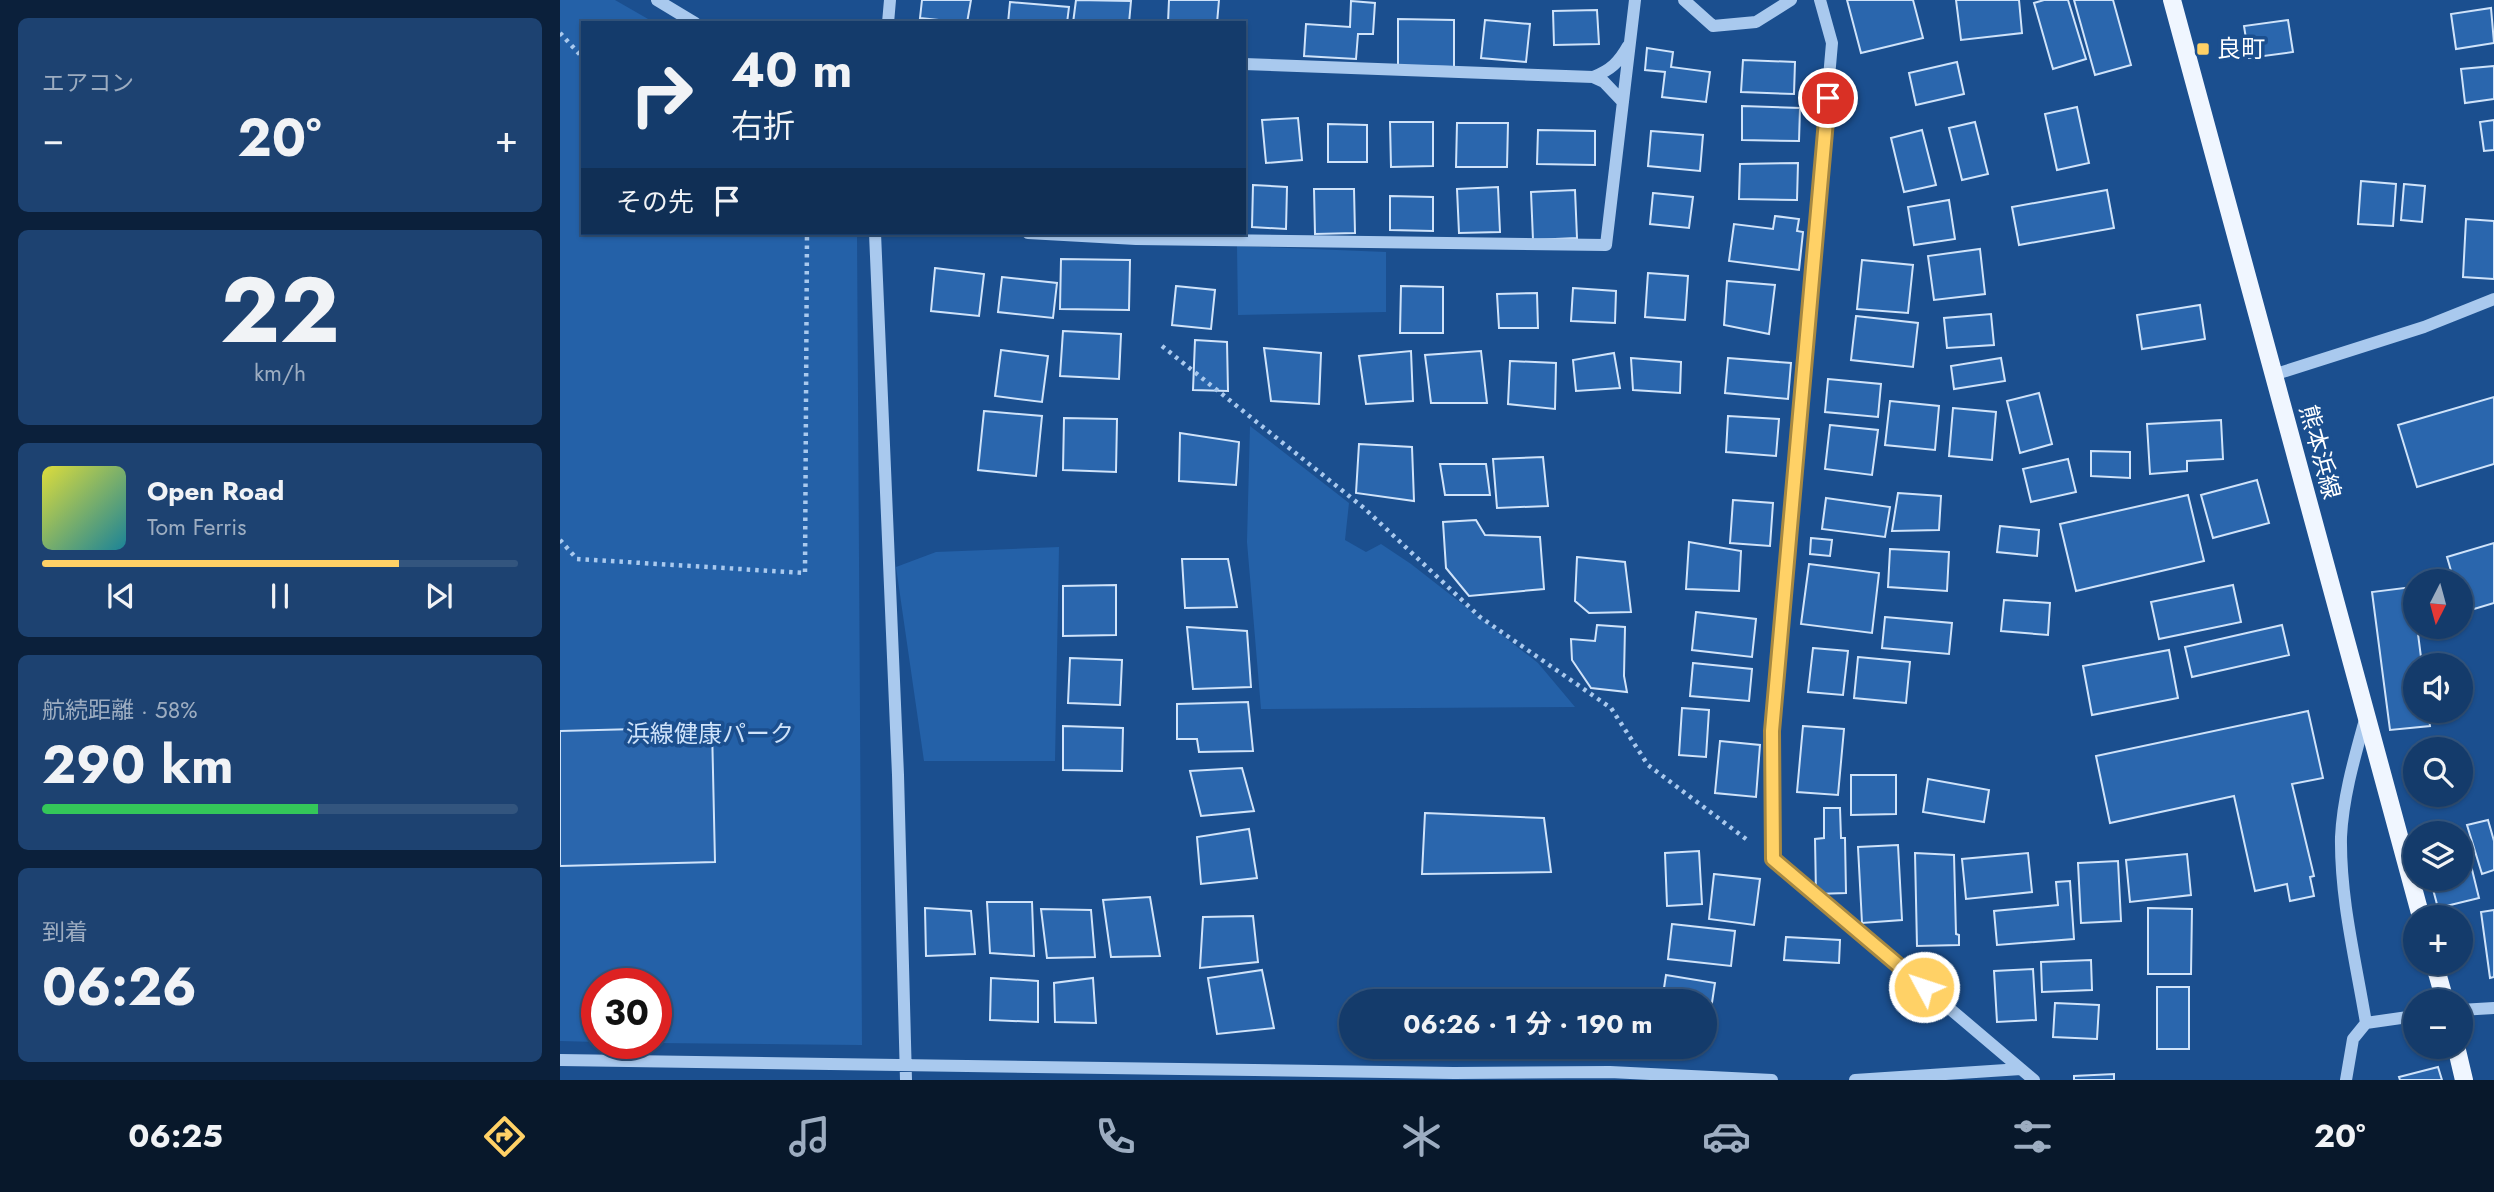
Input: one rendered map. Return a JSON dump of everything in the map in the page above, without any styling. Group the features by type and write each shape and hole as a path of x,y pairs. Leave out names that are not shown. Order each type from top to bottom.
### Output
{"main road":[{"name":"熊本浜線","path":"2172,0 2418,905"},
{"path":"2459,1059 2464,1080"}],"street":[{"path":"657,0 692,21"},
{"path":"888,21 890,0"},
{"path":"1100,235 1606,245 1635,0"},
{"path":"1684,0 1713,26 1756,22 1791,0"},
{"path":"1820,0 1832,43 1772,731 1773,859 2034,1080"},
{"path":"1246,64 1593,76 1609,71 1630,43"},
{"path":"1593,76 1604,82 1623,102"},
{"path":"875,235 898,775 906,1080"},
{"path":"2273,375 2424,327 2494,299"},
{"path":"2366,716 2349,777 2341,836 2343,888 2366,1023"},
{"path":"2473,1009 2494,1008"},
{"path":"2346,1080 2353,1039 2366,1023 2403,1018"},
{"path":"560,1060 906,1064 1356,1075 1610,1072 1772,1080"},
{"path":"1855,1080 2021,1069"}],"path":[{"path":"560,33 581,56"},
{"path":"560,540 577,559 805,573 807,235"},
{"path":"1162,346 1364,509 1480,617 1611,708 1648,765 1773,859"}],"green space":[{"name":"浜線健康パーク","path":"560,0 615,0 652,21 581,21 581,235 857,235 862,1045 672,1043 672,968 581,968 581,1042 560,1041"},
{"path":"1237,246 1386,252 1386,312 1238,315"},
{"path":"1250,426 1349,503 1345,540 1366,552 1381,544 1411,564 1538,663 1575,707 1261,709 1247,542"},
{"path":"1059,547 1055,761 924,761 896,567 936,552"}],"building":[{"path":"922,0 971,0 967,21 920,18"},
{"path":"1076,0 1131,1 1129,21 1073,21"},
{"path":"1169,0 1219,0 1217,21 1168,21"},
{"path":"1847,0 1913,0 1923,38 1861,53"},
{"path":"1956,0 2019,0 2022,33 1961,40"},
{"path":"2044,0 2068,0 2086,59 2053,69 2034,3"},
{"path":"2074,0 2113,0 2131,65 2095,75"},
{"path":"1351,1 1375,3 1373,34 1358,34 1356,59 1304,56 1306,24 1350,27"},
{"path":"1010,2 1069,7 1067,21 1008,21"},
{"path":"2491,8 2494,43 2456,49 2451,14"},
{"path":"1597,10 1599,44 1554,45 1553,11"},
{"path":"1398,19 1454,20 1454,67 1398,66"},
{"path":"1485,20 1530,24 1526,62 1481,58"},
{"path":"2288,20 2293,52 2249,58 2244,26"},
{"path":"1647,48 1673,52 1671,67 1710,72 1706,102 1662,97 1665,72 1645,70"},
{"path":"1743,60 1795,62 1794,94 1741,92"},
{"path":"1957,62 1964,94 1916,105 1909,73"},
{"path":"2494,66 2494,99 2465,103 2461,69"},
{"path":"1742,106 1800,108 1799,141 1742,140"},
{"path":"2077,107 2089,163 2057,170 2045,114"},
{"path":"1298,118 1302,160 1266,163 1262,120"},
{"path":"2494,120 2494,150 2484,151 2480,122"},
{"path":"1390,122 1433,122 1433,166 1391,167"},
{"path":"1975,122 1988,174 1962,180 1949,128"},
{"path":"1457,123 1508,123 1507,167 1456,167"},
{"path":"1328,124 1367,125 1367,162 1328,162"},
{"path":"1538,130 1595,131 1595,165 1537,164"},
{"path":"1922,130 1936,185 1904,192 1891,138"},
{"path":"1651,131 1703,135 1700,171 1648,166"},
{"path":"1798,163 1797,200 1739,199 1740,164"},
{"path":"2361,181 2396,184 2393,226 2358,224"},
{"path":"2404,184 2425,186 2422,222 2401,220"},
{"path":"1253,185 1287,187 1286,229 1252,227"},
{"path":"1498,187 1500,232 1459,233 1457,189"},
{"path":"1314,189 1354,189 1355,233 1315,234"},
{"path":"1575,190 1577,238 1533,240 1531,192"},
{"path":"2107,190 2114,228 2019,245 2012,207"},
{"path":"1653,193 1693,197 1689,228 1650,224"},
{"path":"1390,196 1433,197 1433,231 1390,230"},
{"path":"1949,200 1955,239 1914,245 1908,207"},
{"path":"1775,216 1799,219 1797,231 1803,232 1799,270 1729,261 1734,224 1773,229"},
{"path":"2466,219 2494,221 2494,279 2463,277"},
{"path":"1980,249 1985,294 1934,300 1928,256"},
{"path":"1061,259 1130,260 1129,310 1060,309"},
{"path":"1862,260 1913,265 1908,313 1857,309"},
{"path":"935,268 984,274 979,316 931,311"},
{"path":"1648,273 1688,276 1685,320 1645,317"},
{"path":"1002,277 1057,283 1053,318 998,312"},
{"path":"1727,281 1775,285 1769,334 1724,325"},
{"path":"1176,286 1215,290 1211,329 1172,325"},
{"path":"1401,286 1443,287 1443,333 1400,333"},
{"path":"1573,288 1616,291 1615,323 1571,321"},
{"path":"1537,293 1538,328 1499,328 1497,294"},
{"path":"2200,305 2205,339 2142,349 2137,315"},
{"path":"1991,314 1994,345 1947,348 1944,318"},
{"path":"1856,316 1918,323 1913,367 1851,360"},
{"path":"1063,331 1121,334 1119,379 1060,376"},
{"path":"1195,340 1227,342 1228,391 1193,390"},
{"path":"1264,348 1321,353 1319,404 1271,401"},
{"path":"1001,350 1048,356 1042,402 995,396"},
{"path":"1411,351 1413,401 1366,404 1359,356"},
{"path":"1481,351 1487,403 1431,403 1425,355"},
{"path":"1614,353 1620,388 1576,391 1573,360"},
{"path":"1631,358 1681,362 1680,393 1633,390"},
{"path":"1728,358 1791,363 1788,399 1725,393"},
{"path":"2001,358 2005,381 1954,389 1951,366"},
{"path":"1510,361 1556,363 1555,409 1508,404"},
{"path":"1828,379 1881,384 1878,417 1825,412"},
{"path":"2039,393 2052,444 2020,453 2007,401"},
{"path":"2494,397 2494,464 2417,487 2398,425"},
{"path":"1890,401 1939,406 1935,450 1885,445"},
{"path":"1953,408 1996,412 1992,460 1949,456"},
{"path":"984,411 1042,416 1036,476 978,470"},
{"path":"1728,416 1779,419 1776,456 1726,452"},
{"path":"1064,418 1117,419 1116,472 1063,470"},
{"path":"2221,420 2223,459 2187,461 2187,471 2150,474 2147,424"},
{"path":"1830,425 1878,430 1872,475 1825,469"},
{"path":"1180,433 1239,442 1236,485 1179,481"},
{"path":"1359,444 1412,447 1414,501 1356,493"},
{"path":"2091,451 2130,452 2130,478 2091,476"},
{"path":"1543,457 1548,506 1497,508 1493,459"},
{"path":"2068,459 2076,492 2031,502 2023,469"},
{"path":"1440,464 1486,464 1490,495 1445,495"},
{"path":"2257,480 2269,523 2213,538 2201,495"},
{"path":"1898,493 1941,496 1939,530 1892,531"},
{"path":"2188,495 2204,561 2076,591 2060,524"},
{"path":"1826,498 1890,507 1885,537 1822,529"},
{"path":"1733,500 1773,503 1770,546 1730,543"},
{"path":"1476,520 1485,535 1540,537 1544,589 1469,596 1446,568 1443,522"},
{"path":"2000,526 2039,530 2037,556 1997,552"},
{"path":"1811,538 1832,540 1830,556 1810,554"},
{"path":"1689,542 1741,551 1739,591 1686,589"},
{"path":"2494,543 2494,603 2473,609 2473,569 2450,569 2447,557"},
{"path":"1890,549 1949,552 1947,591 1888,587"},
{"path":"1577,557 1625,562 1631,612 1589,613 1575,601"},
{"path":"1182,559 1228,559 1237,607 1185,608"},
{"path":"1809,564 1879,573 1872,633 1801,624"},
{"path":"1116,585 1116,635 1063,636 1063,586"},
{"path":"2233,585 2241,622 2159,639 2151,602"},
{"path":"2403,588 2403,639 2419,639 2420,653 2403,653 2403,723 2430,723 2430,726 2390,730 2372,592"},
{"path":"2004,600 2050,603 2048,635 2001,631"},
{"path":"1696,612 1756,619 1752,657 1692,650"},
{"path":"1885,617 1952,623 1949,654 1882,648"},
{"path":"1597,625 1625,627 1624,676 1627,692 1591,688 1572,660 1571,639 1595,641"},
{"path":"2282,625 2289,655 2192,677 2185,647"},
{"path":"1187,627 1247,631 1251,687 1193,689"},
{"path":"1813,648 1848,651 1843,695 1808,692"},
{"path":"2169,650 2178,698 2092,715 2083,666"},
{"path":"1858,657 1910,662 1906,703 1854,698"},
{"path":"1070,658 1122,660 1120,705 1068,703"},
{"path":"1693,663 1752,669 1749,701 1690,696"},
{"path":"1248,702 1253,751 1199,752 1197,739 1177,739 1177,704"},
{"path":"1682,708 1709,710 1706,757 1679,755"},
{"path":"2308,711 2323,778 2292,784 2314,876 2310,877 2314,896 2290,901 2287,884 2255,891 2234,796 2110,823 2096,756"},
{"path":"1063,726 1123,728 1122,771 1063,770"},
{"path":"1803,726 1844,729 1838,795 1797,792"},
{"path":"712,727 715,862 560,866 560,731"},
{"path":"1720,741 1760,745 1756,797 1715,793"},
{"path":"1242,768 1254,811 1201,816 1190,771"},
{"path":"1851,775 1896,775 1896,814 1851,815"},
{"path":"1928,779 1989,790 1984,822 1923,812"},
{"path":"1824,808 1840,808 1841,838 1845,838 1846,893 1816,894 1815,839 1824,838"},
{"path":"1425,813 1544,818 1551,872 1422,874"},
{"path":"2488,820 2494,841 2494,870 2482,874 2473,845 2473,824"},
{"path":"1249,829 1257,878 1201,884 1197,837"},
{"path":"1898,845 1902,920 1862,923 1858,847"},
{"path":"1699,851 1702,904 1667,906 1665,853"},
{"path":"1915,853 1954,855 1956,934 1959,935 1959,945 1917,946"},
{"path":"2028,853 2032,892 1966,899 1962,859"},
{"path":"2187,854 2191,895 2130,902 2126,860"},
{"path":"2118,861 2121,921 2081,923 2078,863"},
{"path":"1714,874 1760,879 1754,925 1709,919"},
{"path":"2473,874 2479,898 2450,905 2437,905 2433,891 2473,891"},
{"path":"2070,881 2074,939 1997,945 1994,911 2058,905 2056,882"},
{"path":"1150,897 1160,956 1111,957 1103,900"},
{"path":"987,902 1032,902 1034,956 990,953"},
{"path":"925,908 971,911 975,954 926,956"},
{"path":"2148,908 2192,909 2191,974 2148,974"},
{"path":"1041,909 1091,910 1095,957 1047,958"},
{"path":"2494,910 2494,977 2490,978 2481,912"},
{"path":"1253,916 1258,962 1200,968 1203,917"},
{"path":"1672,924 1735,931 1731,966 1668,959"},
{"path":"1786,937 1840,940 1839,963 1784,960"},
{"path":"2091,960 2092,990 2042,992 2041,962"},
{"path":"2033,969 2036,1020 1997,1022 1994,971"},
{"path":"1262,970 1274,1028 1217,1034 1208,978"},
{"path":"1666,975 1715,983 1714,989 1664,989"},
{"path":"991,978 1038,981 1038,1022 990,1020"},
{"path":"1093,978 1096,1023 1055,1022 1054,983"},
{"path":"2157,987 2189,987 2189,1049 2157,1049"},
{"path":"2055,1003 2099,1005 2097,1039 2053,1037"},
{"path":"2438,1067 2442,1080 2400,1080 2399,1077"},
{"path":"2114,1074 2114,1080 2074,1080 2074,1076"}],"place":[{"name":"良町","path":"2203,49"}],"route":[{"path":"1828,98 1772,731 1773,859 1924,987"}]}
